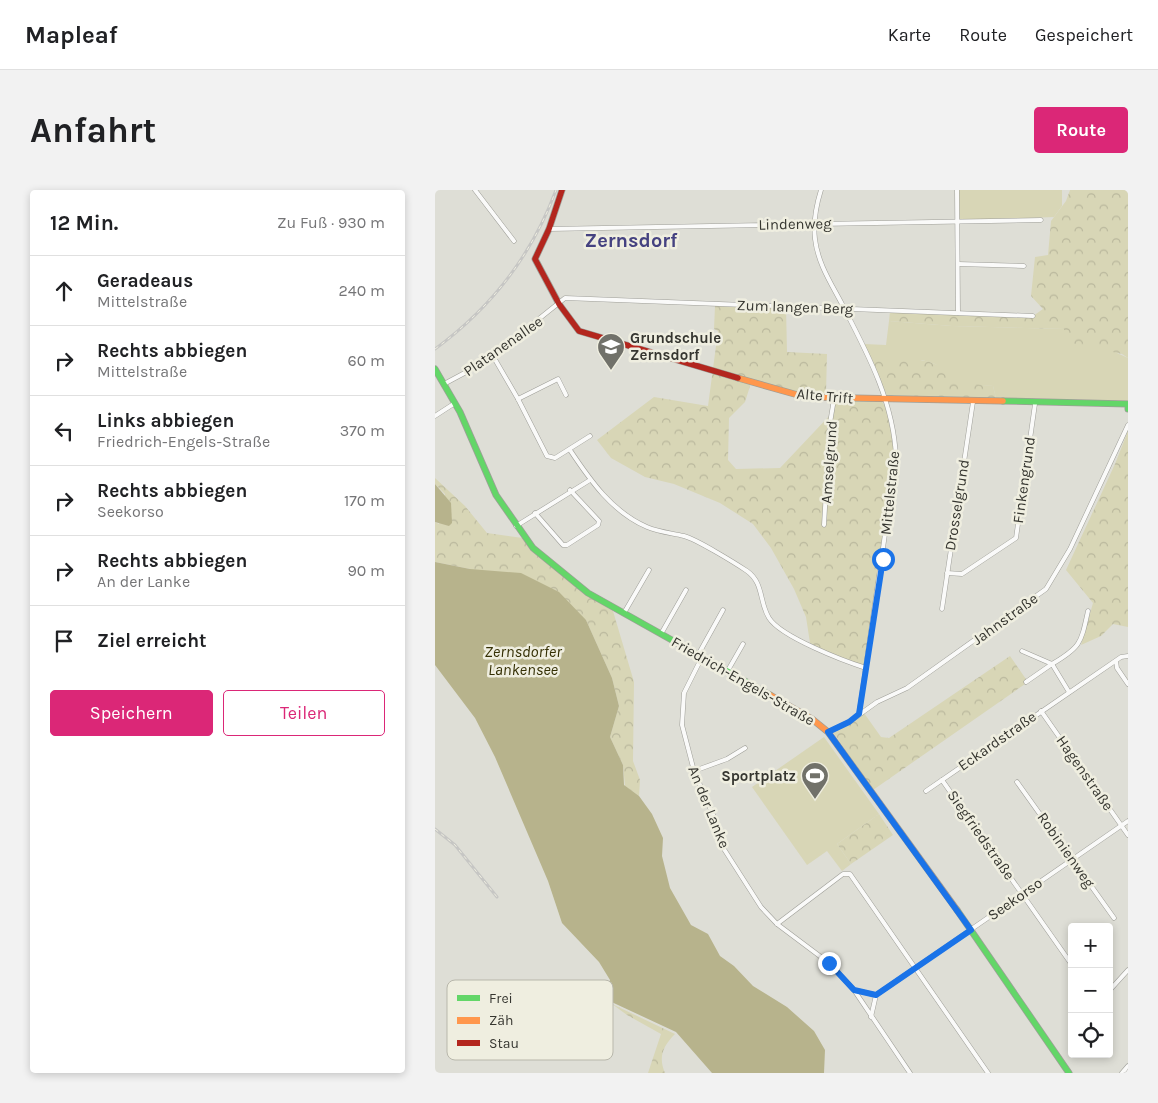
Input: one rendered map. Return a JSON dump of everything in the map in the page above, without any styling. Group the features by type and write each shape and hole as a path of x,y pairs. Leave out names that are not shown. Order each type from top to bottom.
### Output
{"street":[{"path":"475,190 514,241"},
{"path":"549,229 562,190"},
{"name":"Mittelstraße","path":"821,190 814,223 815,241 825,273 845,308 887,399 895,434 896,458 859,714"},
{"path":"957,190 958,313"},
{"name":"Lindenweg","path":"549,229 1041,220"},
{"name":"Alte Trift","path":"549,229 535,259 537,267 559,304 579,331 805,397 1035,404 1128,404"},
{"path":"958,264 1024,266"},
{"name":"Zum langen Berg","path":"559,304 565,298 1033,316"},
{"name":"Platanenallee","path":"444,384 473,370 559,304"},
{"path":"493,356 518,399 547,456 555,458 590,436"},
{"name":"Friedrich-Engels-Straße","path":"435,369 455,404 487,478 516,526 533,548 583,589 812,719 828,732 971,930 1069,1073"},
{"path":"518,399 558,379 566,394"},
{"name":"Amselgrund","path":"824,525 830,423 834,399"},
{"name":"Drosselgrund","path":"942,609 973,402"},
{"path":"435,416 455,404"},
{"name":"Finkengrund","path":"947,573 962,574 1015,538 1035,404"},
{"path":"1128,404 1128,409"},
{"name":"Jahnstraße","path":"859,714 883,699 907,688 1046,589 1070,549 1128,425"},
{"path":"570,450 590,480 613,505 635,521 668,534 685,536 747,571 759,585 764,606 776,625 836,658 866,668"},
{"path":"516,526 570,490 590,480"},
{"path":"535,513 563,545 567,546 598,525 599,521 570,490"},
{"path":"624,613 649,570"},
{"path":"661,634 686,590"},
{"name":"An der Lanke","path":"723,610 688,683 682,709 684,740 694,771 714,817 722,846 761,907 777,924 829,963 854,990 910,1073"},
{"path":"1026,682 1079,645 1088,611"},
{"path":"727,672 743,644"},
{"path":"1022,651 1052,664 1069,692"},
{"name":"Eckardstraße","path":"926,791 1121,657 1128,656"},
{"path":"1116,661 1117,668 1128,684"},
{"name":"Hagenstraße","path":"1041,711 1128,835"},
{"path":"828,732 849,722 859,714"},
{"path":"694,771 727,759 745,748"},
{"name":"Siegfriedstraße","path":"942,780 1068,959"},
{"name":"Robinienweg","path":"1017,782 1114,918"},
{"name":"Seekorso","path":"876,995 1128,821"},
{"path":"777,924 843,874 850,874 987,1073"},
{"path":"1113,987 1128,970"},
{"path":"854,990 876,995 871,1017"},
{"path":"1122,1073 1128,1066"}],"green space":[{"path":"959,190 1062,190 1062,206 1054,217 959,221"},
{"path":"1070,190 1128,190 1128,358 1122,354 1066,342 1064,329 952,326 889,321 890,311 1033,316 1043,309 1031,296 1035,257 1048,255 1051,221 1066,201"},
{"path":"715,306 786,307 787,352 827,354 826,393 882,402 886,407 891,421 894,457 865,666 836,657 810,643 806,617 794,589 771,548 753,524 720,503 674,484 645,477 611,458 597,440 654,397 708,406 718,331 714,329","holes":["751,383 833,400 832,413 780,468 736,469 728,460 729,418 745,402"]},
{"path":"889,321 952,326 1064,329 1128,358 1128,404 997,402 993,386 975,385 960,380 935,364 922,360 872,360 864,344 886,345"},
{"path":"912,359 935,364 967,381 993,386 997,402 887,396 872,360"},
{"path":"1128,431 1128,627 1113,624 1101,636 1081,645 1093,603 1066,570 1115,464"},
{"path":"435,478 465,506 487,533 523,538 587,595 613,611 634,682 633,761 640,780 639,796 625,786 623,765 610,737 619,706 612,678 586,620 470,569 435,562 435,522 439,524 445,494 435,484"},
{"path":"1010,656 1028,682 873,790 833,732 864,713 881,737 889,738"},
{"name":"Sportplatz","path":"824,737 879,814 837,844 851,864 842,871 827,851 807,865 752,787"},
{"path":"879,814 893,835 851,864 837,844"},
{"path":"613,1004 675,1034 667,1043 663,1052 662,1062 665,1073 648,1073 661,1034 627,1015"}],"water":[{"path":"435,484 451,503 452,523 449,526 435,522"},
{"name":"Zernsdorfer Lankensee","path":"435,562 470,569 521,573 559,592 586,620 612,678 619,706 610,737 623,765 624,785 639,796 652,814 663,838 662,856 670,888 691,925 708,934 720,956 734,966 753,986 787,1007 814,1031 825,1050 824,1073 712,1073 676,1032 613,1003 613,980 610,980 599,962 562,923 548,881 495,757 475,718 435,665"}],"railway":[{"path":"435,349 474,316 507,279 535,236 556,190"},
{"path":"435,829 455,845 497,897"}],"traffic: fast":[{"path":"435,369 460,412 496,495 533,548 588,593 770,695"},
{"path":"1003,401 1128,404 1128,409"},
{"path":"957,910 1069,1073"}],"traffic: slow":[{"path":"738,378 805,397 1003,401"},
{"path":"770,695 812,719 828,732 957,910"}],"traffic: jam":[{"path":"562,190 549,229 535,259 559,304 579,331 738,378"}],"place":[{"name":"Grundschule Zernsdorf","path":"611,371"},
{"name":"Sportplatz","path":"815,800"}],"district":[{"name":"Zernsdorf","path":"631,240"}],"route":[{"path":"829,963 854,990 876,995 971,930 887,811 828,732 849,722 859,714 883,559"}]}
